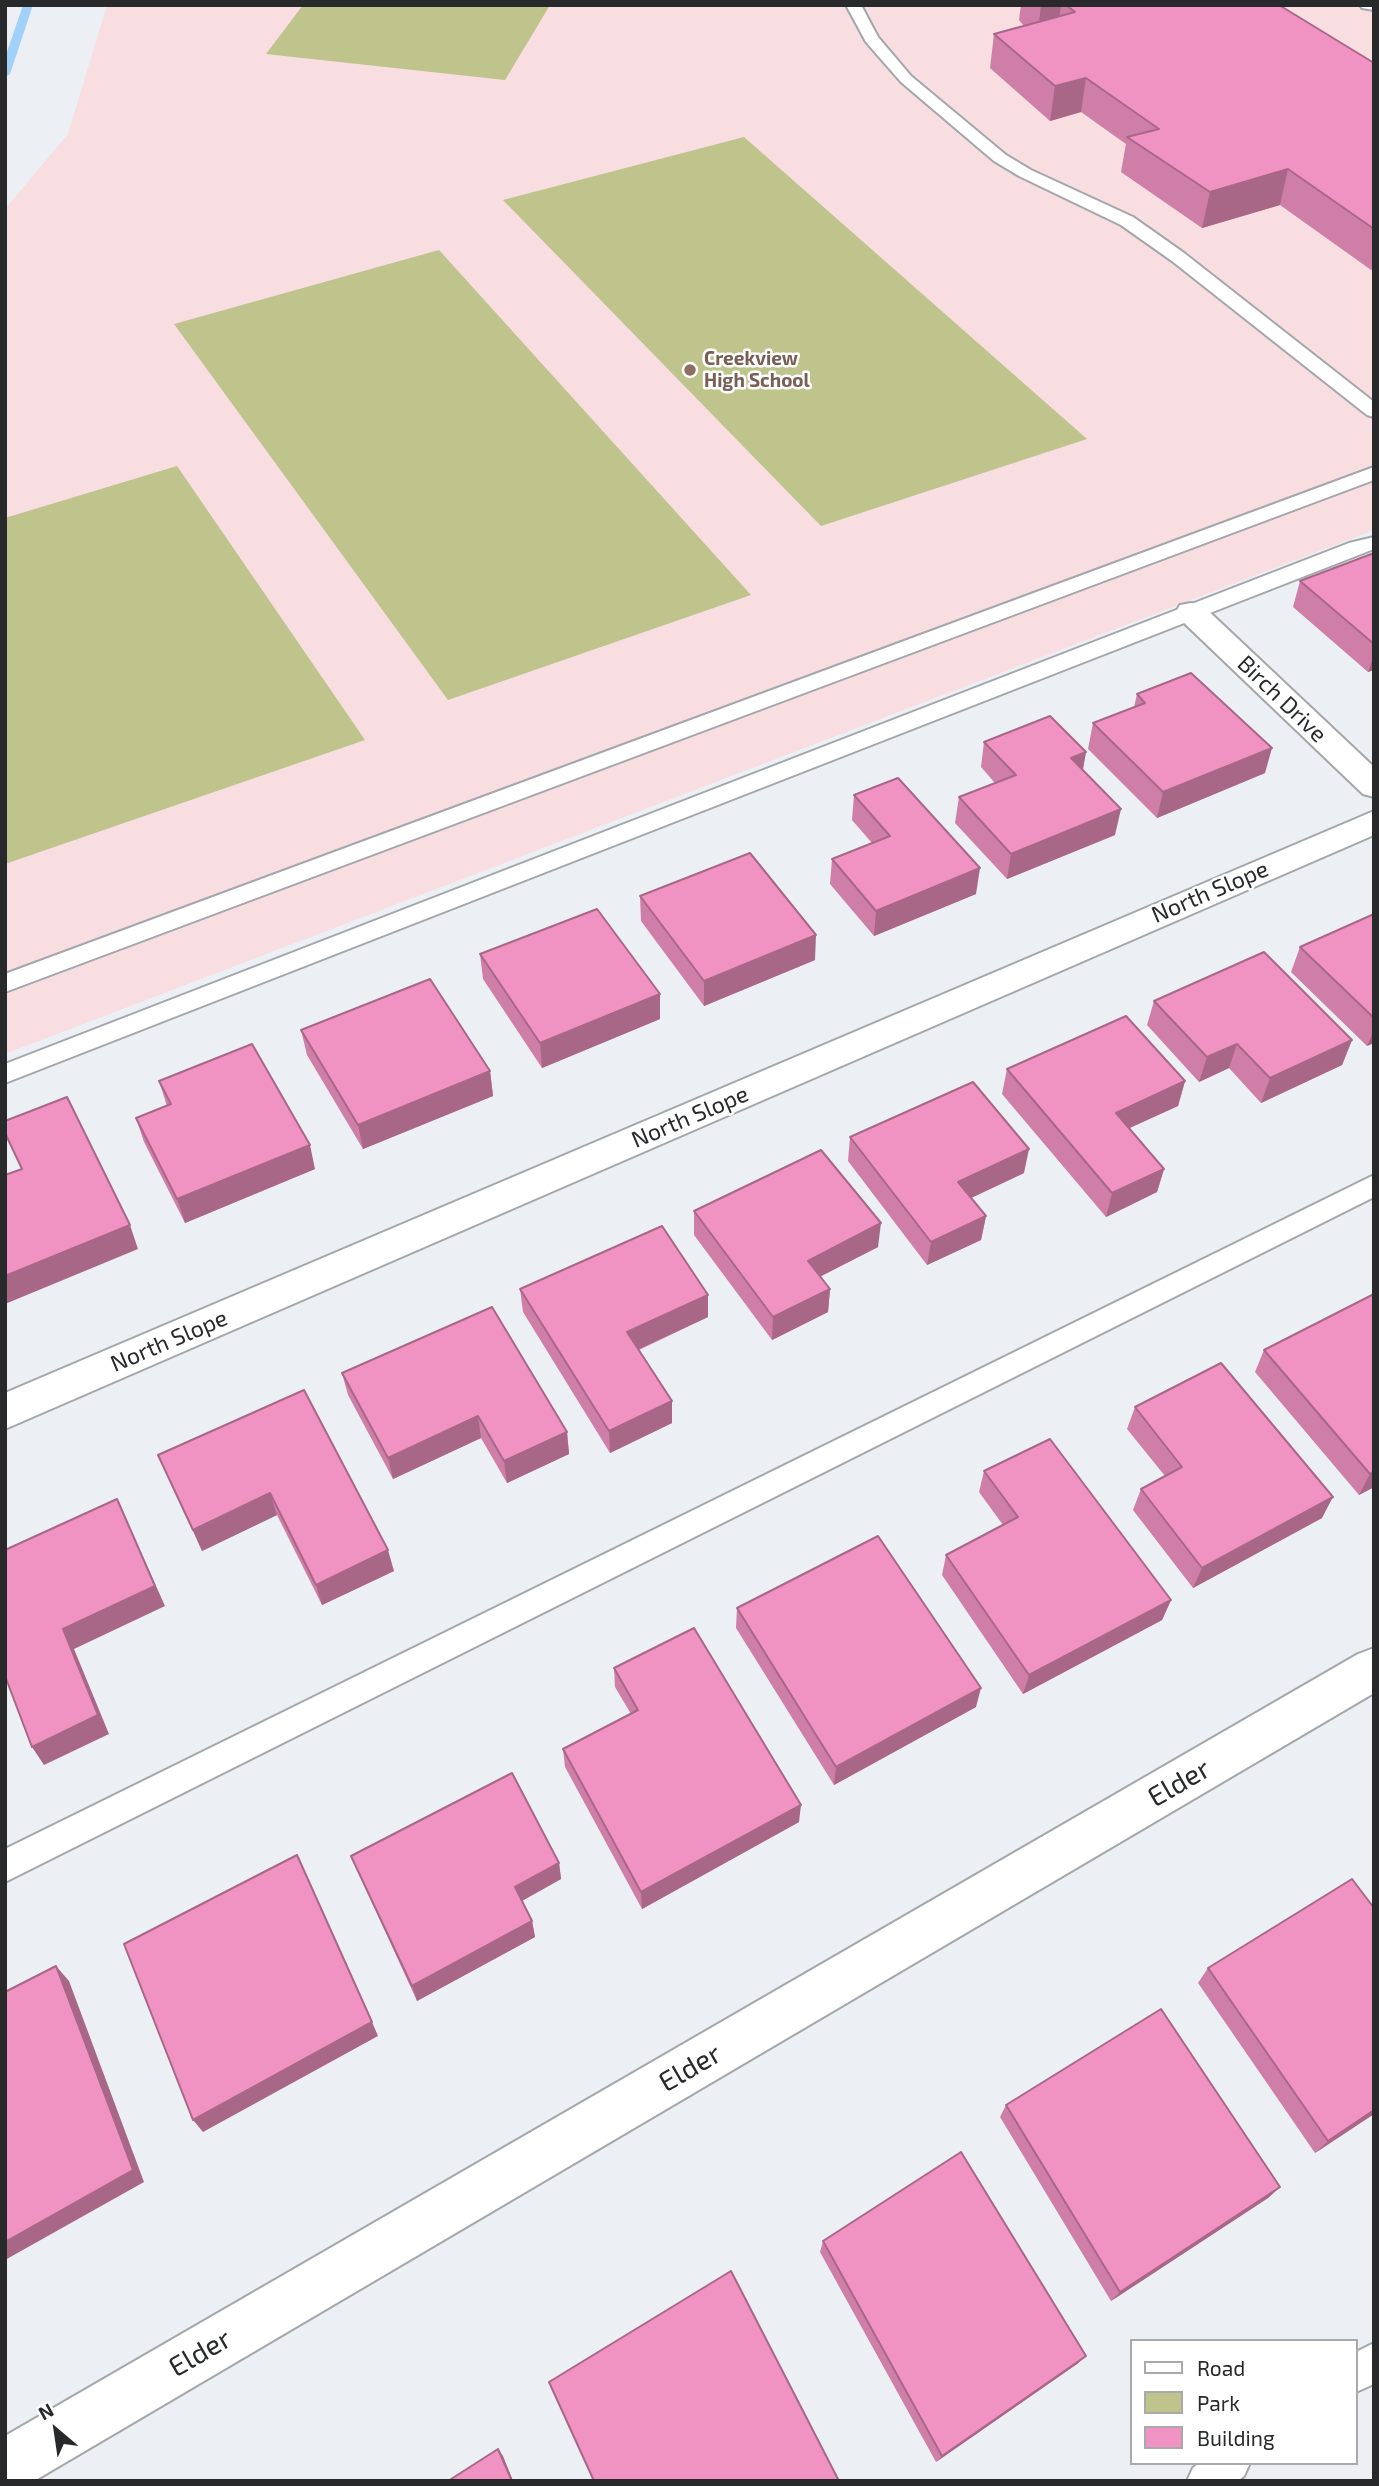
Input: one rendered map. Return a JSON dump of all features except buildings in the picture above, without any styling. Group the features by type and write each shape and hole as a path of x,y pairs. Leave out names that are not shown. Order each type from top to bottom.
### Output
{"street":[{"name":"Birch Drive","path":"1191,612 1374,786"},
{"name":"North Slope","path":"5,1412 1374,822"},
{"name":"Elder","path":"5,2467 1374,1670"}],"lane":[{"path":"853,5 871,39 906,79 1000,158 1025,173 1127,221 1178,257 1374,411"},
{"path":"1367,5 1374,6"},
{"path":"5,983 1374,473"},
{"path":"5,1074 1356,547 1374,543"},
{"path":"5,1866 1374,1185"},
{"path":"1358,2373 1374,2361"},
{"path":"1206,2481 1228,2465"}],"shaded area":[{"name":"Creekview High School","path":"107,5 1374,5 1374,530 5,1054 5,209 68,134"}],"green space":[{"path":"303,5 550,5 505,80 266,54"},
{"path":"744,137 1087,439 821,526 503,200"},
{"path":"439,250 751,595 448,700 174,324"},
{"path":"177,466 365,740 5,864 5,518"}],"waterway":[{"path":"5,74 28,5"}],"place":[{"name":"Creekview High School","path":"690,370"}]}
